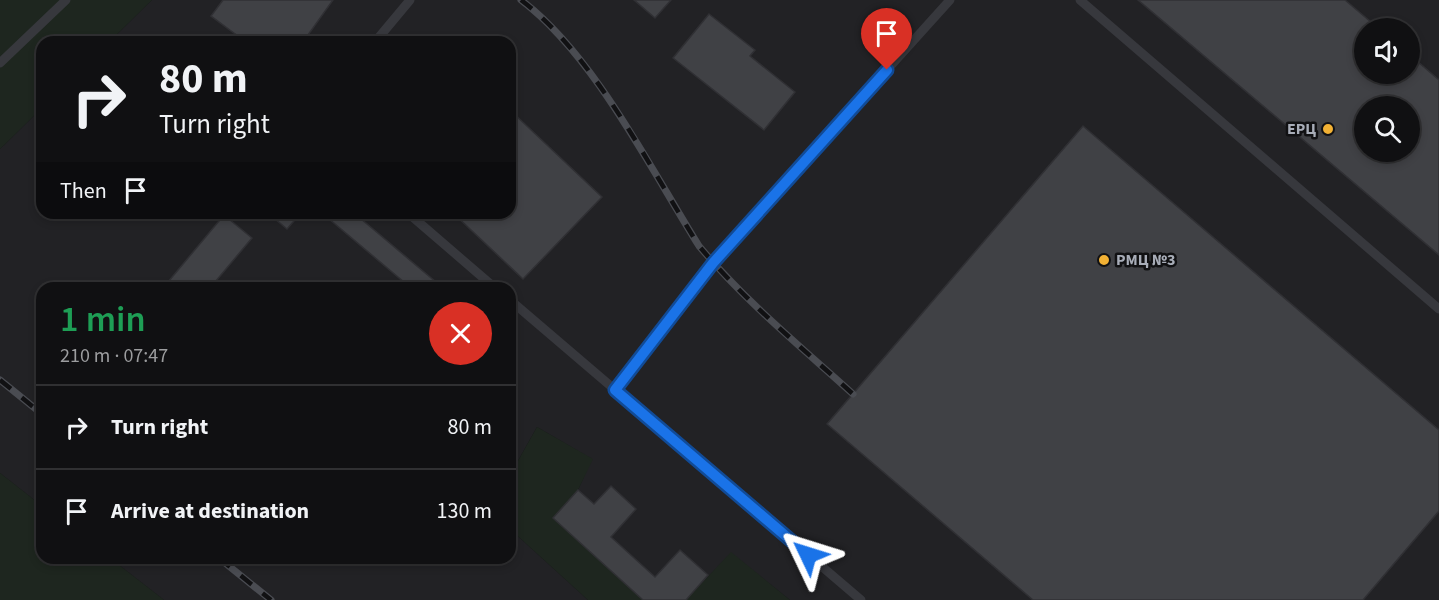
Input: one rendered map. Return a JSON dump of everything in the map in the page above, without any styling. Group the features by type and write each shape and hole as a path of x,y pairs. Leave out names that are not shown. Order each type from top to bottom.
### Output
{"lane":[{"path":"0,63 66,0"},
{"path":"380,36 410,0"},
{"path":"615,390 713,263 950,0"},
{"path":"1080,0 1439,309"},
{"path":"415,219 488,282"},
{"path":"516,305 861,600"}],"shaded area":[{"path":"0,0 152,0 115,36 36,36 36,114 0,149"},
{"path":"152,0 1439,0 1439,600 790,600 731,553 686,600 643,600 553,518 578,490 592,459 537,427 516,464 516,282 36,282 36,501 0,473 0,149 36,114 36,219 516,219 516,36 115,36"},
{"path":"537,427 593,459 578,490 553,518 643,600 588,600 516,534 516,464"},
{"path":"0,473 36,501 36,564 118,564 164,600 0,600"},
{"path":"516,534 588,600 164,600 118,564 516,564"},
{"path":"731,552 790,600 686,600"}],"building":[{"path":"223,0 333,0 307,36 238,36 211,16"},
{"path":"634,0 671,0 655,18"},
{"name":"ЕРЦ","path":"1138,0 1345,0 1366,18 1354,18 1354,84 1420,84 1420,64 1439,80 1439,255"},
{"path":"709,14 755,50 750,56 795,92 764,130 673,58"},
{"path":"516,116 602,197 523,279 459,219 516,219"},
{"name":"РМЦ №3","path":"1083,126 1439,430 1439,511 1363,600 1033,600 827,424"},
{"path":"221,219 229,219 252,238 215,282 168,282"},
{"path":"275,219 296,219 287,229"},
{"path":"329,219 361,219 436,282 404,282"},
{"path":"611,486 636,509 611,537 655,577 680,550 708,575 686,600 643,600 553,518 578,490 594,504"}],"railway":[{"path":"521,0 548,23 596,81 619,114 699,246 754,304 853,394"},
{"path":"0,380 36,409"},
{"path":"226,564 271,600"}],"place":[{"name":"ЕРЦ","path":"1328,129"},
{"name":"РМЦ №3","path":"1104,260"}],"route":[{"path":"808,555 615,390 713,263 887,70"}]}
